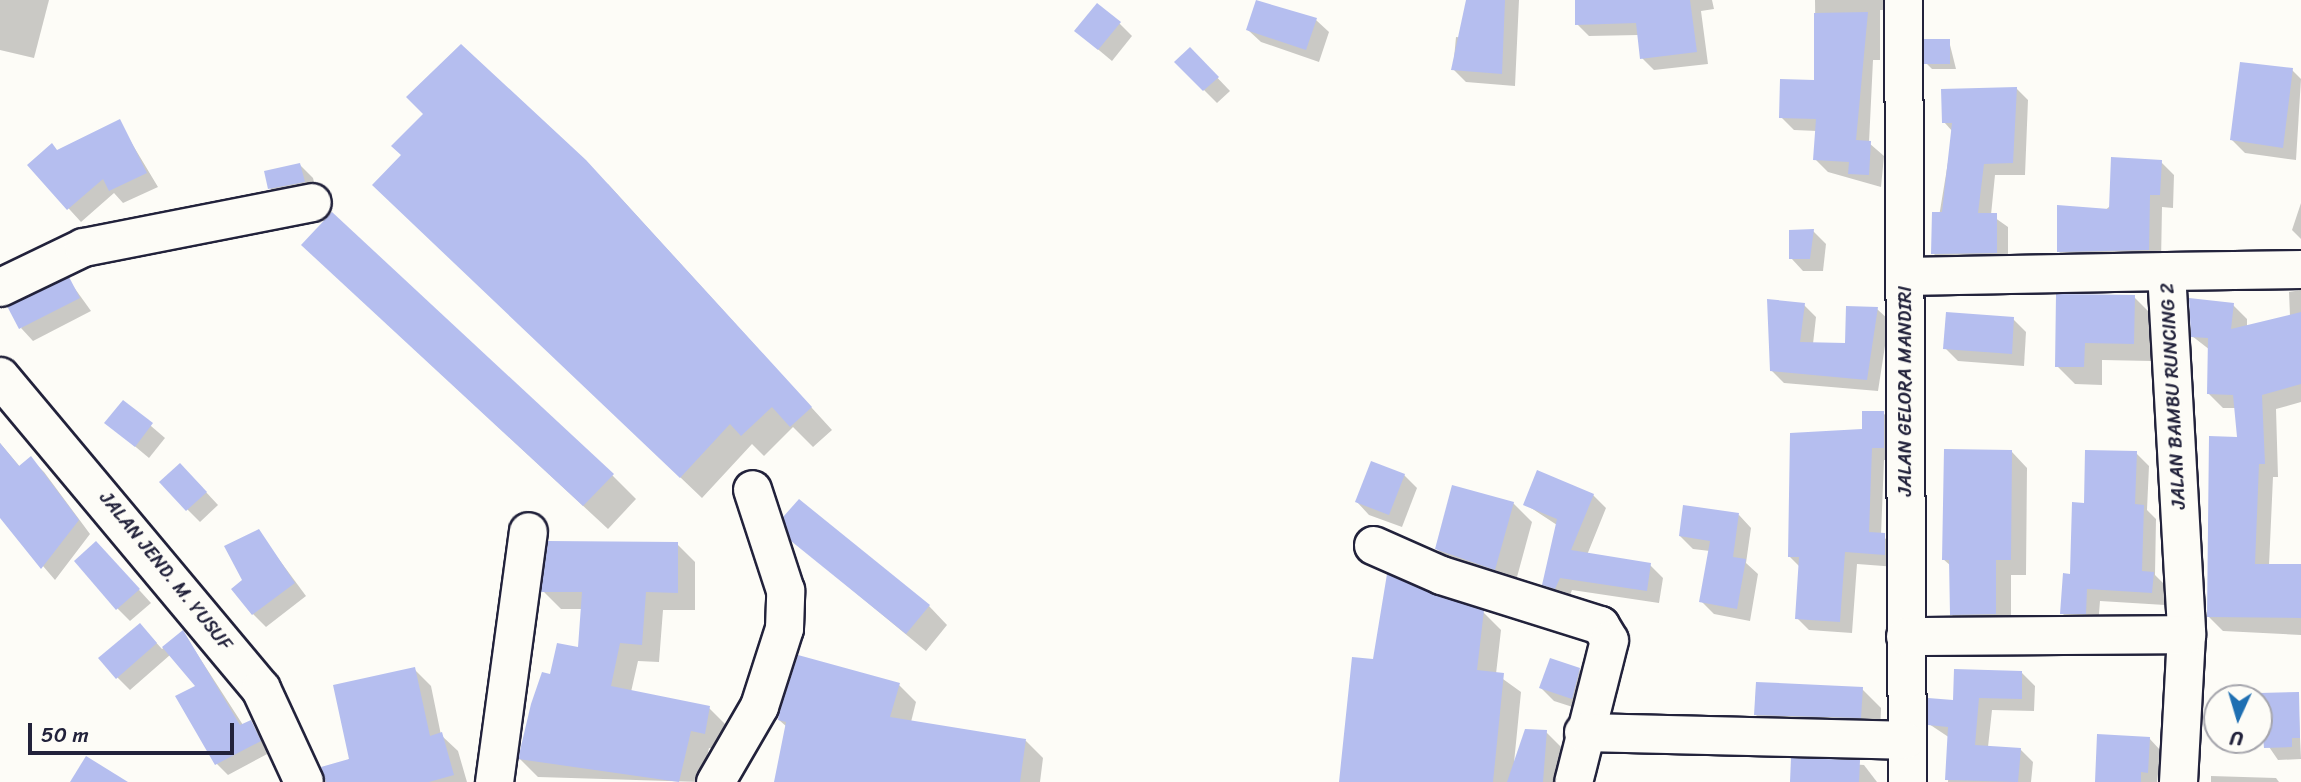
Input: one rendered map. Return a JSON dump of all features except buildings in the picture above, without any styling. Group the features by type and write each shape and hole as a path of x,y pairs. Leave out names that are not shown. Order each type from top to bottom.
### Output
{"highway":[{"name":"JALAN JEND. M. YUSUF","path":"0,377 261,689 304,782"}],"street":[{"name":"JALAN GELORA MANDIRI","path":"1903,0 1904,740 1907,782"},
{"path":"0,287 83,247 312,202"},
{"path":"2166,271 2301,269"},
{"name":"JALAN BAMBU RUNCING 2","path":"1905,276 2166,271 2186,634 2178,782"},
{"path":"715,782 759,706 783,628 785,590 752,489"},
{"path":"494,782 528,531"},
{"path":"1373,545 1441,575 1600,625 1609,640 1583,732 1573,782"},
{"path":"1905,636 2186,634"},
{"path":"1583,732 1904,740"}]}
